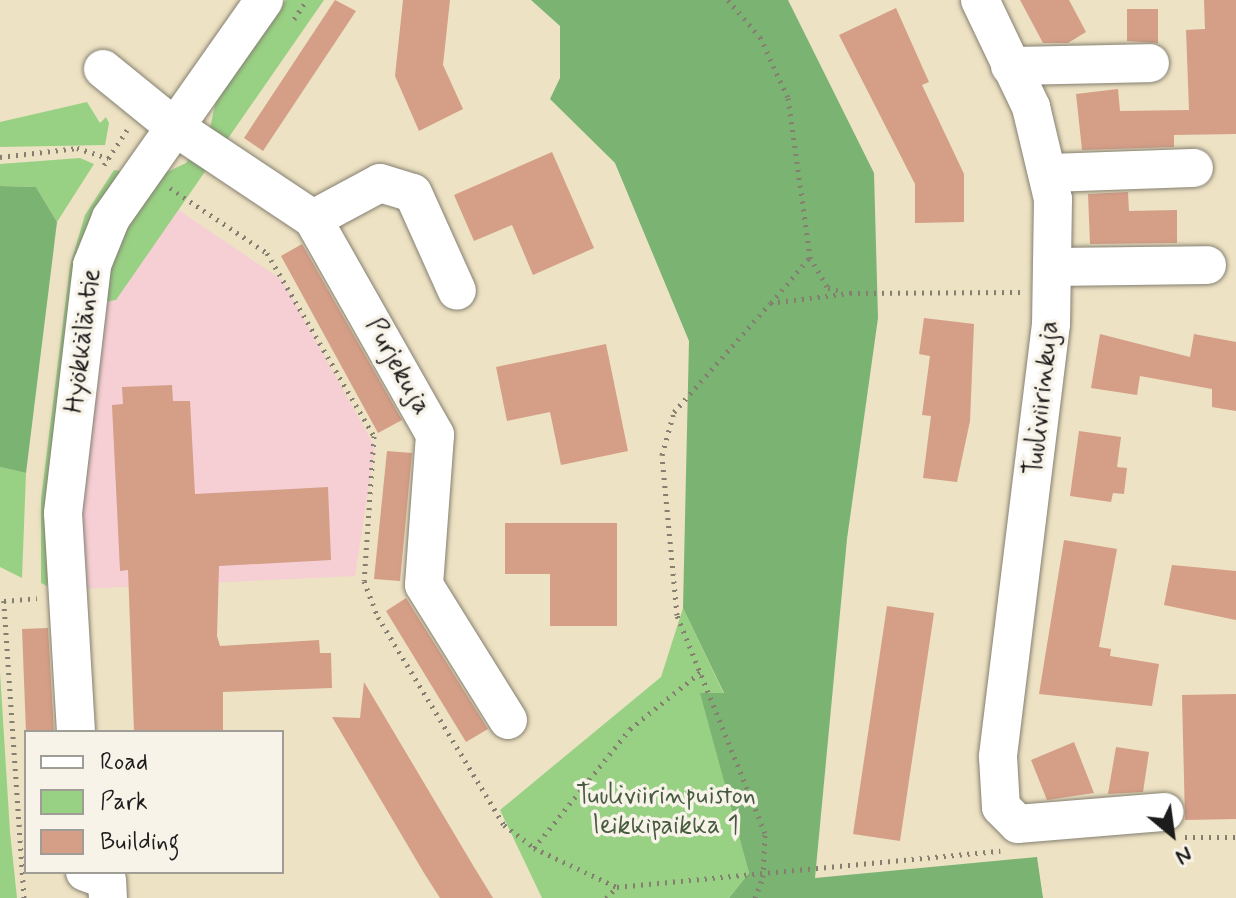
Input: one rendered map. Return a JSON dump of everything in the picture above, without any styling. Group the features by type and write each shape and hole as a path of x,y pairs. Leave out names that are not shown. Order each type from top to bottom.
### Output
{"street":[{"name":"Hyökkäläntie","path":"76,730 63,513 92,265 111,218 145,171 172,125 264,0"},
{"name":"Tuuliviirinkuja","path":"980,0 1031,107 1048,173 1052,267 1045,390 998,757 1001,807 1018,824 1173,825"},
{"path":"1010,66 1150,63"},
{"name":"Purjekuja","path":"103,69 172,125 313,219 435,435 424,585 508,720"},
{"path":"1048,173 1194,168"},
{"path":"313,219 380,183 413,193 457,291"},
{"path":"1052,267 1207,265"},
{"path":"90,874 107,880 108,898"}],"path":[{"path":"728,0 760,37 788,98 810,257 828,288 850,293"},
{"path":"0,157 77,148 108,158"},
{"path":"114,148 267,253 291,290 374,436 364,581 378,617 483,797 504,825 534,848 617,887 763,877 1006,850"},
{"path":"755,898 763,877 765,833 703,670 677,615 662,455 674,412 810,257"},
{"path":"770,303 850,293 884,293"},
{"path":"24,898 2,598 68,595"},
{"path":"534,848 630,729 703,670"},
{"path":"1173,825 1236,837"},
{"path":"606,898 617,887"}],"shaded area":[{"path":"177,209 282,280 375,447 355,576 81,589 79,530 105,302 116,300"}],"green space":[{"path":"286,0 324,0 116,300 105,302 116,241 165,173 186,163 210,128 218,91"},
{"path":"531,0 788,0 874,173 878,318 847,539 815,878 1037,857 1043,898 729,898 749,873 700,693 724,693 683,608 689,341 615,163 550,99 560,78 560,26"},
{"path":"87,102 100,123 106,117 109,123 105,145 0,147 0,122"},
{"path":"80,158 94,164 57,222 36,187 0,186 0,164"},
{"path":"114,170 125,172 47,586 41,583 41,499 70,266 85,215"},
{"path":"0,186 36,187 57,222 26,473 0,467"},
{"path":"0,467 26,473 22,578 0,567"},
{"name":"Tuuliviirinpuiston leikkipaikka 1","path":"683,608 724,694 701,694 749,873 729,898 542,898 500,810 661,677"},
{"path":"0,672 10,832 17,898 0,898"}],"building":[{"path":"335,0 356,11 263,151 244,138"},
{"path":"403,0 450,0 443,65 463,109 419,131 395,76"},
{"path":"1020,0 1069,0 1086,32 1068,43 1043,43"},
{"path":"1204,0 1236,0 1236,134 1174,135 1174,147 1082,150 1076,94 1118,89 1120,111 1189,110 1186,30 1205,29"},
{"path":"896,8 929,82 922,85 964,174 964,222 915,223 915,184 839,35"},
{"path":"1127,9 1158,9 1158,43 1127,41"},
{"path":"552,152 594,248 533,275 512,225 474,241 454,195"},
{"path":"1128,192 1129,211 1177,210 1177,243 1090,244 1088,194"},
{"path":"302,244 402,420 378,433 281,256"},
{"path":"924,318 974,324 970,421 957,482 923,478 931,416 922,415 930,356 919,354"},
{"path":"1100,334 1190,357 1194,334 1236,342 1236,411 1212,407 1212,389 1140,376 1137,395 1091,388"},
{"path":"606,344 628,451 561,465 550,412 507,421 496,367"},
{"path":"172,385 173,401 190,401 195,494 328,487 331,560 219,566 217,636 220,646 319,640 320,653 331,653 332,688 223,692 223,730 134,730 128,570 120,571 112,405 123,404 122,387"},
{"path":"1079,431 1121,437 1117,467 1127,468 1124,494 1113,493 1111,502 1070,496"},
{"path":"387,451 412,453 400,581 374,579"},
{"path":"505,523 617,523 617,626 550,626 550,574 505,574"},
{"path":"1064,540 1117,549 1099,647 1111,649 1110,656 1159,664 1152,706 1039,694"},
{"path":"1172,565 1236,571 1236,620 1164,605"},
{"path":"406,598 488,729 466,742 386,611"},
{"path":"887,606 934,613 900,841 853,834"},
{"path":"48,628 54,730 26,730 22,629"},
{"path":"364,682 493,898 440,898 424,873 332,717 360,718"},
{"path":"1236,694 1236,819 1185,820 1182,695"},
{"path":"1074,742 1094,793 1047,800 1031,760"},
{"path":"1116,747 1149,752 1143,792 1108,794"}]}
